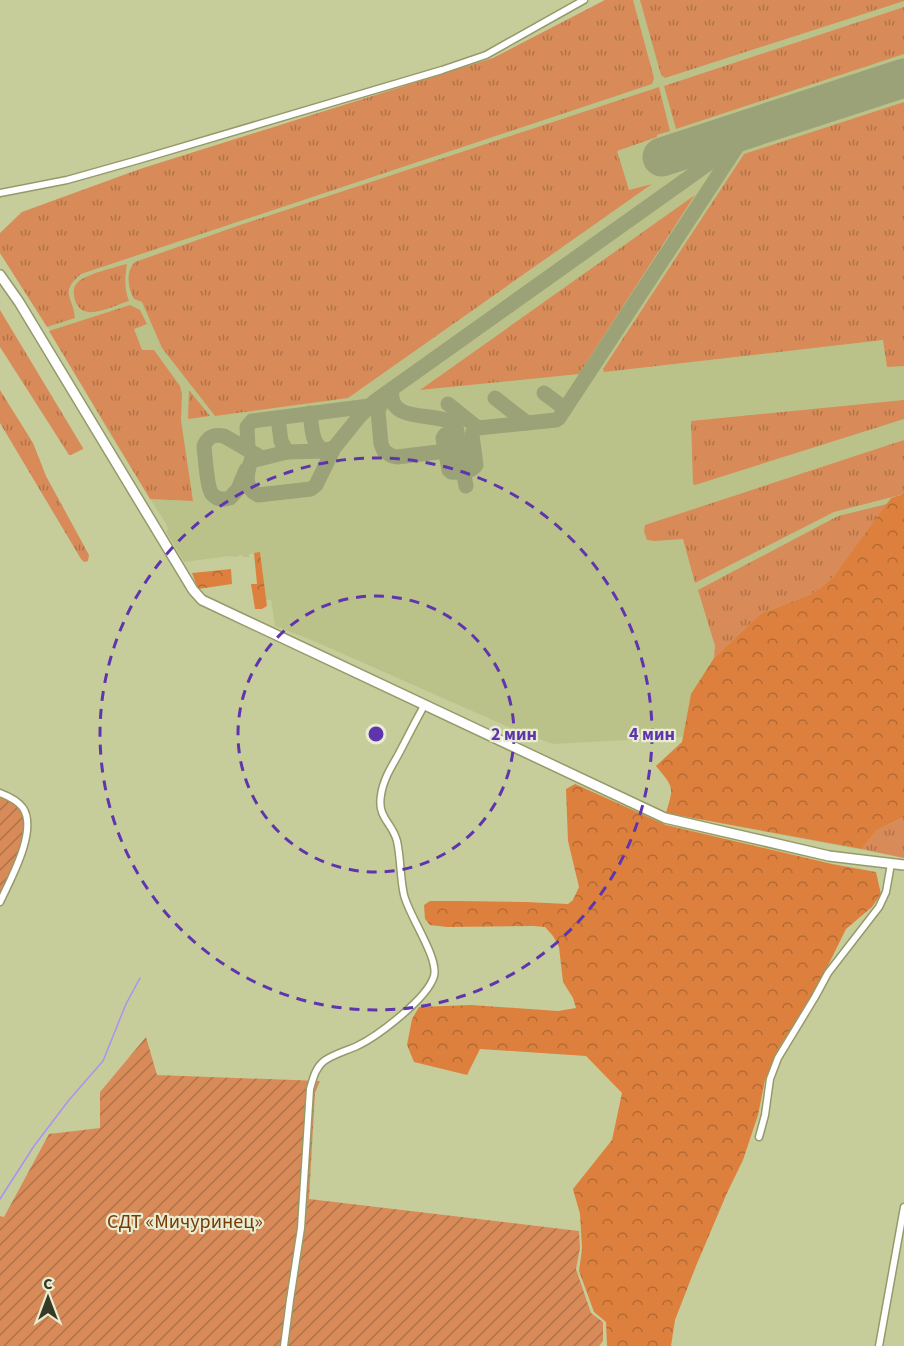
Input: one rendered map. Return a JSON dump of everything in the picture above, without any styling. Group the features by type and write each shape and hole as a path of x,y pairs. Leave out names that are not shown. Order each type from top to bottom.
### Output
{"street":[{"path":"0,193 67,180 118,166 442,70 486,55 584,0"},
{"path":"0,275 19,302 193,590 207,603 665,818 829,856 904,865"},
{"path":"284,1346 301,1228 310,1089 314,1076 324,1062 379,1034 405,1013 429,986 434,976 432,957 404,894 397,840 380,808 380,796 384,782 425,704"},
{"path":"0,793 16,801 22,807 26,814 28,830 0,902"},
{"path":"759,1137 770,1079 778,1058 828,973 879,908 886,892 891,864"},
{"path":"879,1346 904,1207"}],"shaded area":[{"path":"605,0 904,0 904,858 666,813 672,791 670,783 656,766 682,742 683,737 553,744 522,733 275,626 271,600 266,600 260,553 249,554 249,557 242,555 184,562 166,531 168,529 166,524 111,436 47,326 0,253 0,233 22,212 140,169 493,58"}],"green space":[{"path":"605,0 633,0 654,78 652,84 81,274 74,280 69,290 75,318 47,327 0,253 0,233 22,212 140,169 493,58"},
{"path":"640,0 904,1 665,78 661,75"},
{"path":"904,7 904,54 676,129 664,86"},
{"path":"659,87 670,131 617,151 629,190 652,184 348,398 215,416 162,348 142,302 134,299 132,295 129,275 135,262 240,225"},
{"path":"904,102 904,366 887,367 883,340 604,372 603,369 744,154"},
{"path":"695,195 579,374 420,390"},
{"path":"127,264 125,282 129,301 91,312 79,307 74,292 78,282 94,274"},
{"path":"130,305 140,310 147,324 134,329 142,350 154,350 180,386 181,420 193,501 150,499 49,331"},
{"path":"0,310 83,449 69,455 0,347"},
{"path":"0,390 33,443 46,476 89,555 88,561 84,562 81,559 0,423"},
{"path":"189,390 210,416 188,419"},
{"path":"904,400 904,419 693,484 691,421"},
{"path":"904,440 904,494 834,512 695,583 683,539 647,540 645,525"},
{"path":"904,494 904,817 877,830 862,849 666,813 671,788 656,766 682,742 691,694 714,658 760,614 814,593 833,577 891,498"},
{"path":"887,504 833,577 814,593 760,614 714,658 715,646 698,590 838,516"},
{"path":"260,552 267,606 255,609 251,584 257,584 254,553"},
{"path":"231,569 232,584 198,589 192,573"},
{"path":"575,784 666,825 832,864 876,872 881,894 872,907 846,929 816,990 782,1043 765,1080 758,1115 743,1160 727,1193 675,1320 671,1346 607,1346 606,1322 594,1312 579,1271 582,1249 580,1214 573,1189 612,1140 622,1093 586,1056 480,1049 467,1075 414,1062 407,1045 412,1019 419,1007 471,1005 558,1011 576,1008 563,982 559,947 545,927 430,925 425,919 424,905 430,901 568,904 573,900 579,887 568,841 566,789"},
{"path":"0,795 16,803 25,813 24,842 0,900"},
{"path":"904,817 904,858 862,849 877,830"},
{"name":"СДТ «Мичуринец»","path":"146,1037 157,1075 320,1081 315,1093 309,1199 579,1231 580,1248 576,1269 591,1313 603,1322 603,1341 599,1346 0,1346 0,1216 4,1217 49,1134 100,1128 100,1092"}],"waterway":[{"path":"0,1199 34,1146 69,1100 103,1061 126,1004 140,978"}],"taxiway":[{"path":"334,448 316,485 311,489 258,495 248,485 247,476 251,461 287,452 322,451 334,448 375,401 705,166 753,128 767,123"},
{"path":"466,486 457,437 452,434 445,435 443,438 449,470 451,472 461,472 465,472 476,465 472,435 474,430 559,418 738,145"},
{"path":"385,395 378,411 381,444 384,451 397,457 446,451 453,446 457,437 455,427 448,421 400,410 393,402 392,389"},
{"path":"544,393 566,407"},
{"path":"495,398 527,423"},
{"path":"448,404 478,428"},
{"path":"251,453 248,448 247,427 252,421 369,406"},
{"path":"310,413 317,445 326,451"},
{"path":"278,418 281,441 287,452"},
{"path":"246,470 238,489 230,498 221,499 214,496 210,491 207,471 204,446 207,440 214,436 224,436 262,458"}],"runway":[{"path":"662,157 904,78"}]}
